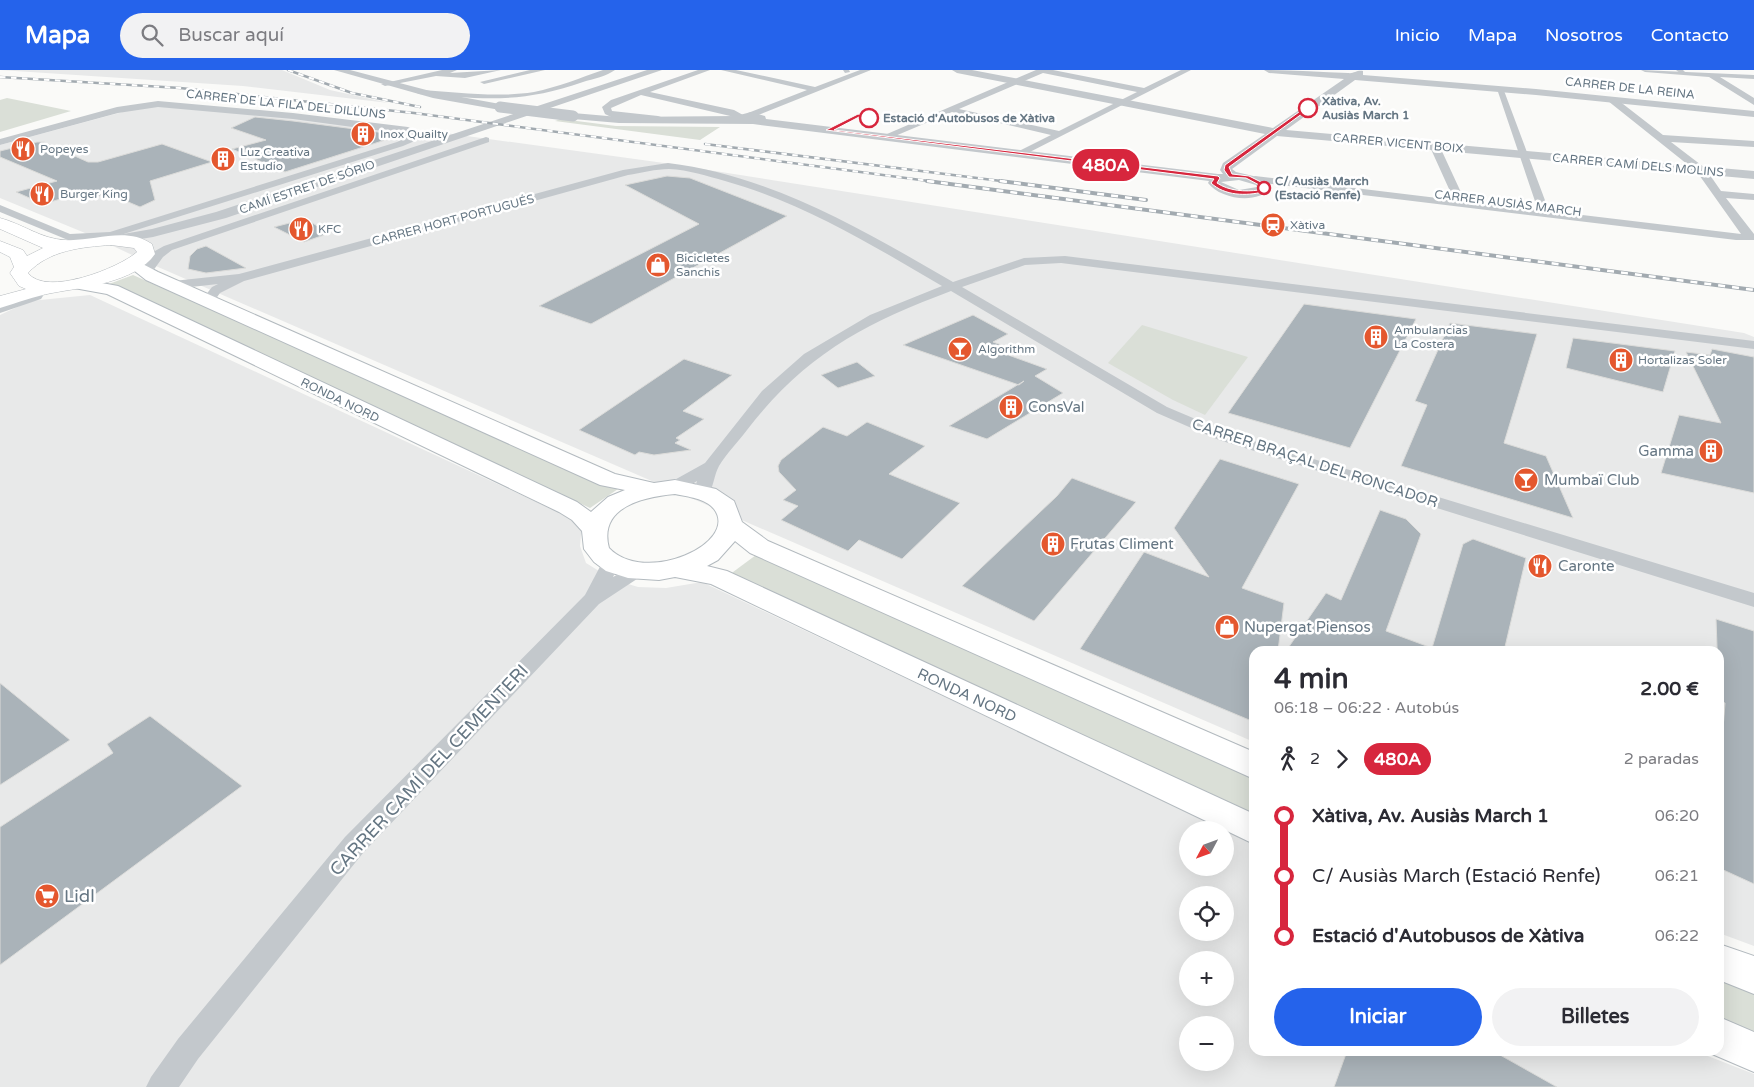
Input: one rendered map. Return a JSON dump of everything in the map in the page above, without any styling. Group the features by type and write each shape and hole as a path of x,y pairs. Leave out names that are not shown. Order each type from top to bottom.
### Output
{"main road":[{"path":"0,223 29,228 44,243 111,240 139,243 146,248 142,264"},
{"path":"0,286 42,255 71,242"},
{"path":"0,246 17,254 22,268"},
{"path":"22,268 18,273 20,279 26,283 53,286 77,284 142,264"},
{"path":"142,264 172,286 608,480 651,489"},
{"name":"RONDA NORD","path":"77,284 112,290 568,508 581,515 594,529"},
{"path":"0,302 53,286"},
{"path":"675,486 702,491 718,500 728,511 730,525 726,539 715,551 698,562 678,569 657,572 636,571 611,563 599,553 594,542 594,529 601,516 614,504 631,494 651,489 675,486"},
{"path":"730,525 760,546 1249,764"},
{"name":"RONDA NORD","path":"678,569 718,577 1249,828"},
{"path":"1724,964 1754,975"},
{"path":"1724,1039 1754,1052"}],"street":[{"path":"340,70 419,92 503,102 573,116 619,120 746,118 1020,154 1224,177"},
{"path":"385,84 453,70 493,91 503,102"},
{"path":"433,74 465,76 497,70"},
{"path":"478,83 541,70"},
{"path":"503,102 545,92 611,70"},
{"path":"111,240 153,233 226,214 657,70"},
{"path":"669,119 623,116 608,112 606,107 614,102 706,70"},
{"path":"725,70 817,90"},
{"path":"639,93 731,112 746,118 867,70"},
{"name":"CARRER VICENT BOIX","path":"957,70 1274,132 1522,154"},
{"path":"885,137 1042,70 1146,91"},
{"path":"1020,154 1187,70"},
{"name":"CARRER DE LA REINA","path":"1269,70 1499,88 1754,114"},
{"path":"1645,70 1754,77"},
{"path":"561,77 580,73 591,77"},
{"path":"1712,75 1754,102"},
{"path":"1258,185 1248,193 1230,191 1214,183 1224,177 1227,166 1354,76"},
{"path":"493,91 513,87"},
{"path":"1499,88 1545,215"},
{"path":"1611,99 1701,170 1719,194 1748,241"},
{"name":"CARRER DE LA FILA DEL DILLUNS","path":"0,142 117,110 151,104 293,116 408,130 417,134"},
{"path":"950,109 1060,134"},
{"name":"CAMÍ ESTRET DE SÓRIO","path":"71,242 122,233 400,144 414,138 417,134"},
{"path":"1659,138 1754,144"},
{"name":"CAMÍ ESTRET DE SÓRIO","path":"142,264 168,248 486,140"},
{"path":"1435,146 1461,204"},
{"name":"CARRER CAMÍ DELS MOLINS","path":"1522,154 1754,176"},
{"name":"CARRER HORT PORTUGUÉS","path":"172,286 240,278 627,172 668,166 693,169 724,177 807,206 832,218 952,286"},
{"name":"CARRER AUSIÀS MARCH","path":"1258,185 1461,204 1748,241"},
{"name":"CARRER AUSIÀS MARCH","path":"1258,185 1748,241"},
{"path":"142,264 174,237 226,214 250,192"},
{"path":"1719,194 1754,197"},
{"path":"0,208 29,228"},
{"path":"702,491 711,466 773,388 804,360 841,335 874,318 952,286 1030,260 1070,260 1754,344"},
{"name":"CARRER HORT PORTUGUÉS","path":"207,301 216,290 240,278"},
{"path":"0,309 77,284"},
{"name":"CARRER BRAÇAL DEL RONCADOR","path":"952,286 1162,410 1203,428 1616,557"},
{"path":"675,486 711,466"},
{"path":"1616,557 1754,600"},
{"name":"CARRER CAMÍ DEL CEMENTERI","path":"592,599 611,563"},
{"name":"CARRER CAMÍ DEL CEMENTERI","path":"161,1087 188,1049 354,844 592,599 636,571"}],"shaded area":[{"path":"0,70 282,70 330,90 389,103 243,86"},
{"path":"7,98 71,111 0,132 0,100"},
{"path":"153,106 294,118 411,133 438,132 664,163 1744,333 1754,337 1754,946 1724,935 1724,646 1249,646 1249,740 158,267 85,233 0,198 0,145 130,110"},
{"path":"561,119 616,126 720,127 700,140 555,121"},
{"path":"133,275 618,489 590,508 109,284"},
{"path":"90,295 582,523 580,546 586,563 612,579 638,587 666,588 702,582 1207,821 1179,821 1179,876 1234,876 1234,834 1249,841 1249,1056 1708,1056 1754,1074 1754,1087 0,1087 0,315 30,301"},
{"path":"1142,325 1248,357 1205,415 1173,400 1108,363"},
{"path":"756,555 1249,774 1249,814 729,575"},
{"path":"1724,979 1754,990 1754,1034 1724,1022"}],"building":[{"path":"255,117 401,135 285,172 232,149 266,140 231,128"},
{"path":"44,142 88,162 98,162 162,144 212,162 150,181 155,200 140,207 107,193 97,197 85,192 43,204 16,192 57,181 0,157 0,151"},
{"name":"Bicicletes Sanchis","path":"667,176 690,178 787,216 591,324 539,306 699,224 625,185"},
{"name":"KFC","path":"305,219 330,233 304,242 274,227"},
{"path":"206,246 246,268 206,273 188,269 190,256 197,249"},
{"path":"1304,304 1416,319 1350,448 1228,413"},
{"path":"973,315 1008,334 993,342 1007,347 1000,352 1047,369 1035,376 1063,393 987,439 949,426 1018,385 903,345"},
{"path":"1450,323 1537,334 1504,443 1546,456 1573,518 1401,466 1427,405 1415,401"},
{"name":"Hortalizas Soler","path":"1573,338 1675,351 1663,392 1566,368"},
{"path":"1712,349 1754,357 1754,493 1661,473 1679,415 1721,423 1686,352 1710,355"},
{"path":"684,359 732,375 683,411 704,419 676,438 680,440 675,443 691,450 654,455 639,452 635,455 579,430"},
{"path":"857,362 875,376 838,388 821,375"},
{"path":"867,422 925,446 889,474 960,503 902,559 859,540 848,551 781,520 798,506 783,500 796,490 779,472 778,466 781,460 823,427 847,436"},
{"path":"1220,459 1299,484 1242,588 1284,603 1279,646 1249,646 1249,720 1080,649 1144,552 1209,577 1174,528"},
{"name":"Frutas Climent","path":"1072,478 1136,502 1034,621 962,586 1057,496"},
{"path":"1380,510 1406,519 1421,534 1386,631 1427,646 1289,646 1326,593 1341,600"},
{"path":"1473,539 1526,558 1505,646 1433,646 1463,544"},
{"path":"1716,619 1754,631 1754,884 1724,870 1724,646 1717,646"},
{"path":"0,683 70,740 0,785"},
{"name":"Lidl","path":"150,716 242,786 0,965 0,827 113,753 107,744"},
{"path":"1345,1056 1502,1056 1557,1087 1334,1087"}],"railway":[{"path":"288,70 352,93 420,107"},
{"path":"0,77 180,88 414,113 936,182"},
{"path":"705,144 1009,182"},
{"path":"927,181 1754,290"},
{"path":"1000,181 1146,200"}],"bus line":[{"name":"480A","path":"869,118 858,116 828,130 1218,178 1214,180 1214,183 1222,189 1238,193 1248,193 1261,191 1264,185 1248,177 1231,176 1226,170 1227,166 1308,108"}],"place":[{"name":"Xàtiva, Av. Ausiàs March 1","path":"1308,108"},
{"name":"Estació d'Autobusos de Xàtiva","path":"869,118"},
{"name":"Inox Quailty","path":"363,134"},
{"name":"Popeyes","path":"23,149"},
{"name":"Luz Creativa Estudio","path":"223,159"},
{"name":"C/ Ausiàs March (Estació Renfe)","path":"1264,188"},
{"name":"Burger King","path":"42,194"},
{"name":"Xàtiva","path":"1273,225"},
{"name":"KFC","path":"301,229"},
{"name":"Bicicletes Sanchis","path":"658,265"},
{"name":"Ambulancias La Costera","path":"1376,337"},
{"name":"Algorithm","path":"960,349"},
{"name":"Hortalizas Soler","path":"1621,360"},
{"name":"ConsVal","path":"1011,407"},
{"name":"Gamma","path":"1711,451"},
{"name":"Mumbaï Club","path":"1526,480"},
{"name":"Frutas Climent","path":"1053,544"},
{"name":"Caronte","path":"1540,566"},
{"name":"Nupergat Piensos","path":"1227,627"},
{"name":"Lidl","path":"47,896"}]}
